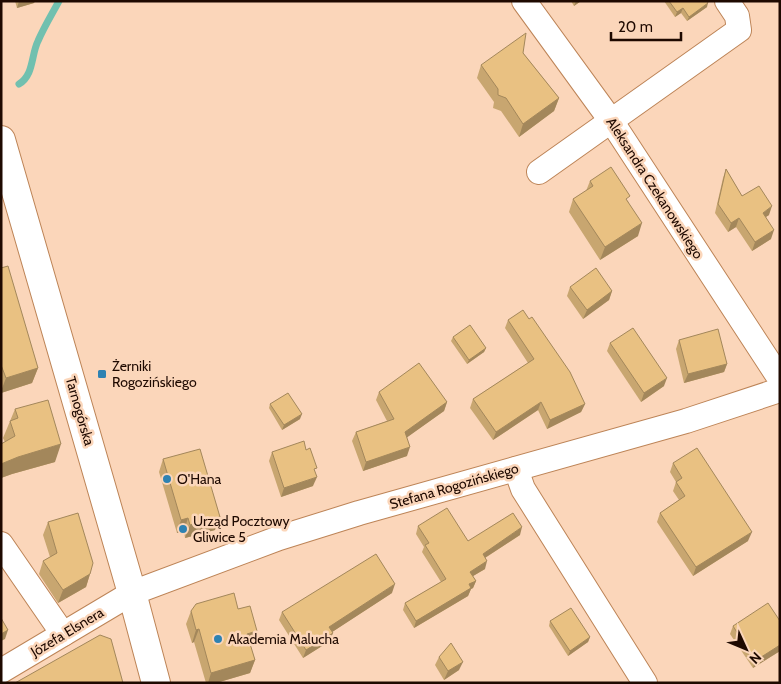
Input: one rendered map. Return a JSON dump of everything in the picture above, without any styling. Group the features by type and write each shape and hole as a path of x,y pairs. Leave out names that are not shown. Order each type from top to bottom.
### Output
{"main road":[{"name":"Tarnogórska","path":"1,140 132,592 156,683"}],"street":[{"name":"Aleksandra Czekanowskiego","path":"524,1 612,122 780,379"},
{"path":"539,172 739,30 737,16 727,1"},
{"name":"Stefana Rogozińskiego","path":"132,592 279,538 359,513 686,421 780,390"},
{"path":"516,469 523,489 645,683"},
{"path":"1,544 63,634"},
{"name":"Józefa Elsnera","path":"1,671 132,592"}],"building":[{"path":"669,1 707,1 708,3 689,17 683,8 677,12"},
{"path":"526,33 523,53 559,98 523,124 506,98 498,95 498,89 481,65"},
{"path":"611,167 630,196 626,199 642,223 605,247 573,199 593,186 590,181"},
{"path":"726,169 742,196 759,186 772,206 763,213 774,230 755,242 739,218 731,223 718,204"},
{"path":"8,266 38,368 6,378 1,365 1,268"},
{"path":"596,268 612,291 587,310 570,287"},
{"path":"523,310 529,319 532,317 570,372 585,404 550,420 541,402 496,432 473,399 534,359 508,320"},
{"path":"470,325 486,348 469,360 453,337"},
{"path":"633,328 667,378 644,393 610,343"},
{"path":"718,329 727,364 688,374 679,340"},
{"path":"419,363 447,402 405,432 410,447 366,462 356,432 394,419 379,392"},
{"path":"288,393 302,414 284,425 270,404"},
{"path":"48,400 61,444 1,464 1,444 15,436 10,421 18,418 15,409"},
{"path":"304,441 306,450 310,448 317,468 314,469 317,477 284,488 272,452"},
{"path":"697,448 752,532 696,567 660,513 685,496 676,482 682,478 673,463"},
{"path":"200,449 220,517 190,525 188,518 181,520 163,459"},
{"path":"447,508 468,541 513,513 522,527 483,554 487,561 470,572 476,581 469,584 471,588 416,621 405,603 446,579 425,545 429,543 418,526"},
{"path":"78,513 93,563 90,574 63,590 43,561 57,553 48,522"},
{"path":"376,554 395,584 329,627 333,633 306,650 282,612"},
{"path":"234,593 238,609 250,606 257,631 247,634 255,660 211,673 199,629 196,630 191,611 196,604"},
{"path":"768,603 780,621 780,645 755,661 733,626"},
{"path":"571,608 590,637 570,651 550,621"},
{"path":"1,618 8,630 1,634"},
{"path":"100,635 111,639 123,683 15,683"},
{"path":"451,643 463,662 448,671 439,657"}],"waterway":[{"path":"19,84 30,70 38,41 59,1"}],"place":[{"name":"Żerniki Rogozińskiego","path":"102,374"},
{"name":"O'Hana","path":"167,479"},
{"name":"Urząd Pocztowy Gliwice 5","path":"183,529"},
{"name":"Akademia Malucha","path":"218,639"}]}
